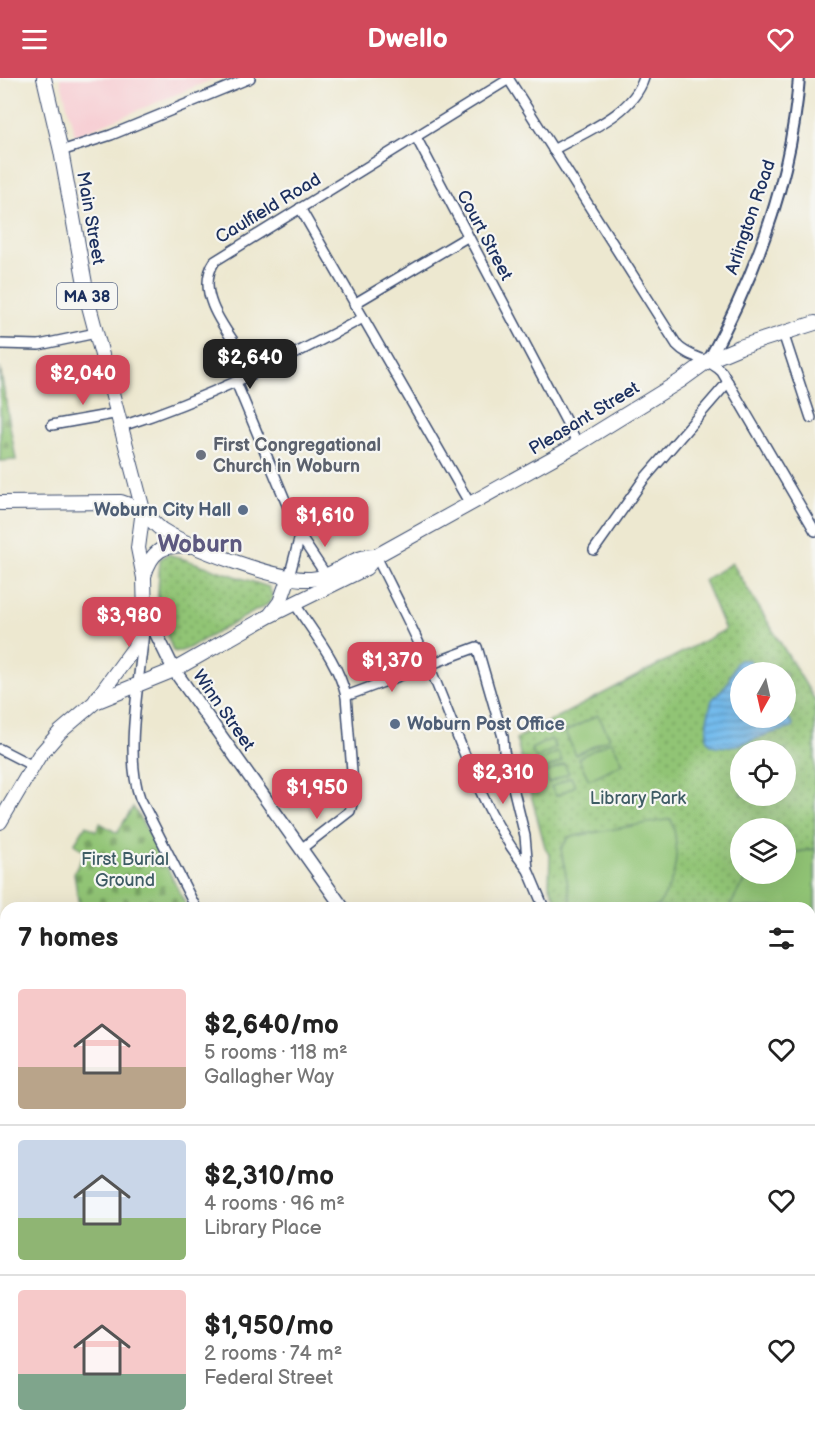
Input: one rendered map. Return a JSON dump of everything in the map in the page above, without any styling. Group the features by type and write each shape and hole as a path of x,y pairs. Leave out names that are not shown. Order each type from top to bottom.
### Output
{"main road":[{"name":"Main Street","path":"0,822 33,766 60,732 94,702 134,648 145,616 144,578 138,538 143,510 96,333 81,267 61,151 44,78"},
{"name":"Pleasant Street","path":"196,547 290,577 312,579 327,575 361,558 376,556 578,444 687,377 709,360 815,323"},
{"path":"0,503 121,502 143,510 157,526 196,547"},
{"path":"144,578 151,557 159,549 173,544 196,547"},
{"name":"Pleasant Street","path":"174,670 269,616 370,565 376,556"},
{"name":"MA 38","path":"269,616 280,602 290,577"},
{"name":"Winn Street","path":"145,616 153,627 174,670 339,902"},
{"name":"Main Street","path":"94,702 174,670"}],"street":[{"path":"61,151 111,135 250,78"},
{"path":"553,150 620,110 638,92 644,78"},
{"name":"Arlington Road","path":"709,360 729,324 780,188 792,137 799,78"},
{"path":"416,136 508,79 677,345 685,352 709,360 728,382 815,531"},
{"name":"Caulfield Road","path":"255,374 216,313 209,293 209,273 215,261 416,136"},
{"name":"Court Street","path":"416,136 467,237 578,444"},
{"path":"300,208 470,504"},
{"path":"354,304 467,237"},
{"path":"52,425 120,420 236,382 363,318"},
{"path":"0,344 39,345 96,333"},
{"path":"783,333 812,418"},
{"path":"236,382 300,536 327,575"},
{"path":"594,550 645,479 728,382"},
{"path":"290,577 300,536"},
{"path":"376,556 429,665 486,800 508,845 528,870 541,902"},
{"path":"295,604 338,672 346,696 354,804 346,815 301,849"},
{"path":"145,616 133,752 134,779 140,798 193,902"},
{"path":"346,696 477,647 503,737 504,751 525,836 528,870"},
{"path":"0,749 33,766"}],"shaded area":[{"path":"60,78 216,78 75,136"}],"green space":[{"path":"0,368 16,460 0,461"},
{"path":"168,554 269,587 273,597 268,604 187,649 173,651 157,607 160,559"},
{"name":"Library Park","path":"732,563 792,662 730,662 730,728 796,728 796,669 815,700 815,902 557,902 549,884 550,856 545,847 516,739 725,630 704,580"},
{"path":"598,715 610,738 576,755 565,732"},
{"path":"551,739 556,748 536,758 531,749"},
{"path":"611,741 623,763 589,780 578,758"},
{"path":"558,752 562,761 543,771 538,762"},
{"path":"564,764 569,773 549,783 544,774"},
{"path":"571,777 575,786 556,796 551,787"},
{"name":"First Burial Ground","path":"133,807 155,843 184,902 78,902 74,873 85,851 74,844 86,825 96,831 100,823 117,833"},
{"path":"671,819 676,853 673,876 664,897 660,902 571,902 561,849 569,837"},
{"path":"815,849 815,902 732,902 743,884 796,884 796,852"}],"water":[{"path":"730,677 730,728 791,728 751,740 730,740 730,746 712,745 707,740 707,720 712,700 727,684"}],"place":[{"name":"First Congregational Church in Woburn","path":"201,455"},
{"name":"Woburn City Hall","path":"243,510"},
{"name":"Woburn Post Office","path":"395,724"}],"district":[{"name":"Woburn","path":"200,544"}]}
